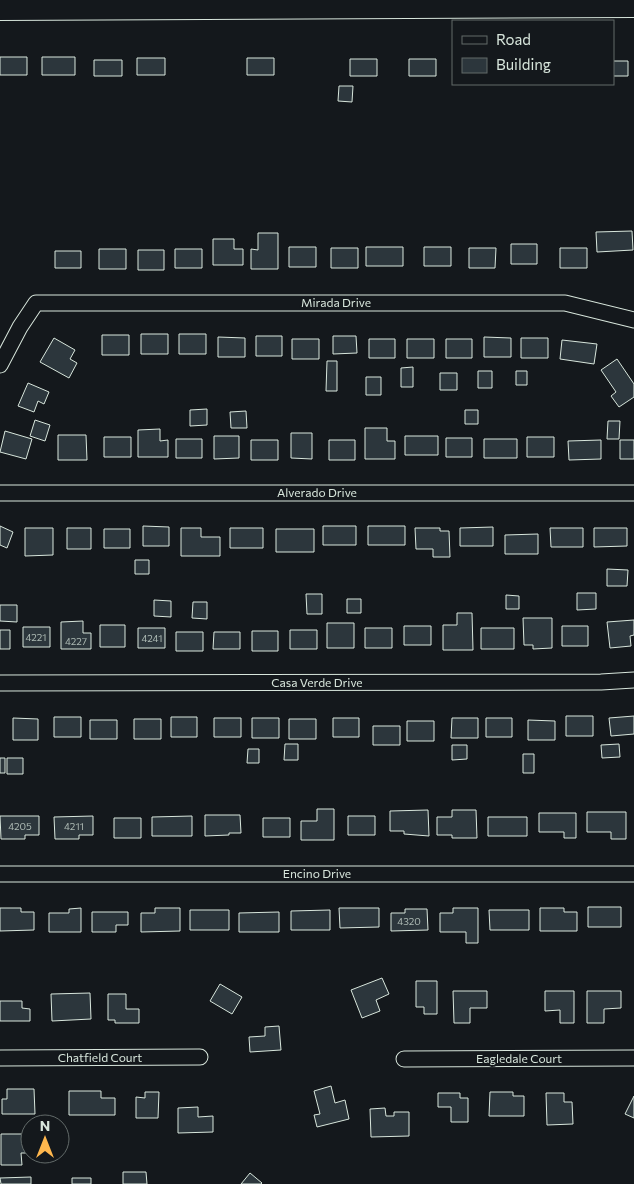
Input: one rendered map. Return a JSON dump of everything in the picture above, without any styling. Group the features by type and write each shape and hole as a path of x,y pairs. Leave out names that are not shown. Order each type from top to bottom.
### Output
{"main road":[{"path":"0,10 634,7"}],"street":[{"name":"Mirada Drive","path":"0,365 36,302 565,303 634,320"},
{"name":"Alverado Drive","path":"0,493 634,493"},
{"name":"Casa Verde Drive","path":"0,683 601,682 634,680"},
{"name":"Encino Drive","path":"0,874 634,874"},
{"name":"Chatfield Court","path":"0,1058 200,1057"},
{"name":"Eagledale Court","path":"404,1059 634,1058"}],"building":[{"path":"0,57 27,57 27,75 0,75"},
{"path":"42,57 75,57 75,75 42,75"},
{"path":"137,58 165,58 165,75 137,75"},
{"path":"247,58 274,58 274,75 247,75"},
{"path":"350,59 377,59 377,76 350,76"},
{"path":"409,59 436,59 436,76 409,76"},
{"path":"94,60 122,60 122,76 94,76"},
{"path":"614,61 628,61 628,76 614,76"},
{"path":"339,86 353,86 352,102 338,101"},
{"path":"632,231 633,250 597,252 596,232"},
{"path":"258,233 278,233 278,269 251,269 251,249 258,250"},
{"path":"213,239 234,239 234,249 243,249 243,265 213,265"},
{"path":"511,244 537,244 537,264 511,264"},
{"path":"289,247 316,247 316,267 289,267"},
{"path":"366,247 403,247 403,266 366,266"},
{"path":"424,247 451,247 451,266 424,266"},
{"path":"331,248 358,248 358,268 331,268"},
{"path":"469,248 496,248 495,268 469,268"},
{"path":"560,248 587,248 587,268 560,268"},
{"path":"99,249 126,249 126,269 99,269"},
{"path":"175,249 202,249 202,268 175,268"},
{"path":"138,250 164,250 164,270 138,270"},
{"path":"55,251 81,251 81,268 55,268"},
{"path":"141,334 168,334 168,354 141,354"},
{"path":"179,334 206,334 206,354 179,354"},
{"path":"102,335 129,335 129,355 102,355"},
{"path":"256,336 282,336 282,356 256,356"},
{"path":"333,336 356,336 357,353 333,354"},
{"path":"218,337 245,338 245,357 218,357"},
{"path":"484,337 511,338 511,357 484,357"},
{"path":"54,338 75,350 70,359 77,363 69,378 40,362"},
{"path":"521,338 548,338 548,358 521,358"},
{"path":"292,339 319,339 319,359 292,359"},
{"path":"369,339 395,339 395,358 369,358"},
{"path":"407,339 434,339 434,358 407,358"},
{"path":"446,339 472,339 472,358 446,358"},
{"path":"562,340 597,344 594,364 560,359"},
{"path":"617,359 634,384 634,397 619,407 611,396 616,392 601,370"},
{"path":"327,361 337,361 337,391 326,391"},
{"path":"413,367 413,387 401,387 401,368"},
{"path":"478,371 492,371 492,388 478,388"},
{"path":"516,371 527,371 527,385 516,385"},
{"path":"440,373 457,373 457,390 440,390"},
{"path":"366,377 381,377 381,395 366,395"},
{"path":"28,383 49,392 44,404 38,401 34,412 18,406"},
{"path":"207,409 207,425 190,426 190,410"},
{"path":"465,410 478,410 478,424 465,424"},
{"path":"246,411 247,428 231,428 230,412"},
{"path":"35,420 50,425 45,441 30,436"},
{"path":"608,421 620,421 619,439 607,439"},
{"path":"365,428 387,428 387,441 395,441 395,459 365,459"},
{"path":"160,429 160,441 168,440 168,457 138,457 138,430"},
{"path":"5,431 32,439 26,459 0,452"},
{"path":"291,433 312,433 312,459 291,458"},
{"path":"58,435 86,435 87,460 58,460"},
{"path":"214,436 239,436 239,458 214,459"},
{"path":"405,436 438,436 438,455 405,455"},
{"path":"104,437 131,437 131,457 104,457"},
{"path":"527,437 554,437 554,457 527,457"},
{"path":"446,438 472,438 472,457 446,457"},
{"path":"176,439 202,439 202,458 176,458"},
{"path":"484,439 517,439 517,458 484,458"},
{"path":"251,440 278,440 278,460 251,460"},
{"path":"329,440 355,440 355,460 329,460"},
{"path":"601,440 601,459 569,460 568,441"},
{"path":"620,440 634,440 634,459 620,459"},
{"path":"0,526 13,532 7,548 0,545"},
{"path":"143,526 169,527 169,546 143,546"},
{"path":"323,526 356,526 356,545 323,545"},
{"path":"368,526 405,526 405,545 368,545"},
{"path":"493,527 493,546 460,546 460,528"},
{"path":"25,528 53,528 53,555 25,556"},
{"path":"67,528 91,528 91,549 67,549"},
{"path":"181,528 201,528 201,537 220,537 220,556 181,556"},
{"path":"230,528 263,528 263,548 230,548"},
{"path":"415,528 440,528 440,531 449,531 450,557 433,557 433,549 416,549"},
{"path":"550,528 583,528 583,547 551,547"},
{"path":"594,528 627,528 627,546 594,547"},
{"path":"104,529 130,529 130,548 104,548"},
{"path":"276,529 314,529 314,552 276,552"},
{"path":"538,534 538,554 505,554 505,535"},
{"path":"135,560 149,560 149,574 135,574"},
{"path":"607,569 628,570 627,586 607,586"},
{"path":"577,593 596,593 596,609 577,610"},
{"path":"306,594 322,594 322,614 307,614"},
{"path":"506,595 519,596 519,609 506,609"},
{"path":"347,599 361,599 361,613 347,613"},
{"path":"154,600 171,601 171,617 154,616"},
{"path":"193,602 207,602 207,619 192,618"},
{"path":"0,605 17,605 17,622 0,621"},
{"path":"457,613 472,613 473,650 443,650 443,625 457,625"},
{"path":"523,618 552,618 552,648 533,649 533,645 524,645"},
{"path":"634,620 634,635 630,636 631,646 610,648 607,622"},
{"path":"83,621 83,633 91,633 91,649 61,649 61,622"},
{"path":"327,623 354,623 354,648 327,648"},
{"path":"100,625 125,625 125,647 100,647"},
{"path":"404,626 431,626 431,645 404,645"},
{"path":"562,626 588,626 588,646 562,646"},
{"path":"23,627 50,627 50,647 23,647"},
{"path":"138,628 165,628 165,648 138,648"},
{"path":"365,628 392,628 392,648 365,648"},
{"path":"481,628 514,628 514,649 481,649"},
{"path":"0,630 10,630 10,649 0,649"},
{"path":"290,630 317,630 317,649 290,649"},
{"path":"252,631 278,631 278,651 252,651"},
{"path":"176,632 203,632 203,651 176,651"},
{"path":"214,632 240,632 240,649 213,649"},
{"path":"566,716 593,716 593,736 566,736"},
{"path":"634,716 634,734 611,736 609,718"},
{"path":"54,717 81,717 81,737 54,737"},
{"path":"171,717 197,717 197,737 171,737"},
{"path":"13,718 38,719 38,740 13,740"},
{"path":"214,718 241,718 241,737 214,737"},
{"path":"252,718 279,718 279,738 252,738"},
{"path":"333,718 359,718 359,737 333,737"},
{"path":"452,718 478,718 478,738 451,738"},
{"path":"486,718 512,718 512,737 486,737"},
{"path":"134,719 161,719 161,739 134,739"},
{"path":"289,719 316,719 316,739 289,739"},
{"path":"90,720 117,720 117,739 90,739"},
{"path":"528,720 555,721 555,740 528,740"},
{"path":"407,721 434,721 434,741 407,741"},
{"path":"373,726 400,726 400,745 373,745"},
{"path":"285,744 298,744 298,760 284,760"},
{"path":"619,744 620,757 602,758 601,745"},
{"path":"452,745 467,745 467,759 452,760"},
{"path":"248,749 259,749 259,763 247,763"},
{"path":"523,754 534,754 534,773 523,773"},
{"path":"0,758 5,758 5,773 0,773"},
{"path":"7,758 23,758 23,774 7,774"},
{"path":"317,809 334,809 334,840 301,840 301,821 317,821"},
{"path":"428,810 429,836 404,834 404,831 390,831 390,811"},
{"path":"452,810 476,810 477,838 452,838 452,835 437,835 437,817 452,817"},
{"path":"587,812 626,812 626,839 611,839 611,832 587,832"},
{"path":"539,813 576,813 576,838 564,838 564,832 539,832"},
{"path":"205,815 240,815 241,833 205,836"},
{"path":"0,816 39,816 39,835 25,835 25,839 1,839"},
{"path":"93,816 93,835 79,835 79,839 55,839 54,817"},
{"path":"192,816 192,836 152,836 152,817"},
{"path":"348,816 375,816 375,835 348,835"},
{"path":"488,817 527,817 527,836 488,836"},
{"path":"114,818 141,818 141,838 114,838"},
{"path":"263,818 290,818 290,837 263,837"},
{"path":"588,907 621,907 621,927 588,927"},
{"path":"0,908 21,908 21,912 34,912 34,930 0,931"},
{"path":"81,908 81,932 49,932 49,913 69,913 69,909"},
{"path":"155,908 180,908 180,931 141,932 141,913 155,913"},
{"path":"339,908 379,908 379,927 340,928"},
{"path":"453,908 478,908 478,943 466,943 466,932 440,932 440,913 453,913"},
{"path":"540,908 564,908 564,912 577,912 577,931 540,931"},
{"path":"405,909 427,909 428,930 391,931 391,913 405,913"},
{"path":"190,910 229,910 229,930 190,930"},
{"path":"330,910 330,930 291,930 291,911"},
{"path":"489,910 529,910 529,930 490,930"},
{"path":"92,912 128,912 128,925 116,925 116,932 92,932"},
{"path":"279,912 279,932 239,932 239,913"},
{"path":"382,978 389,994 376,1000 380,1011 362,1018 351,990"},
{"path":"416,981 437,981 437,1014 424,1014 424,1007 416,1007"},
{"path":"220,984 242,997 232,1014 210,1001"},
{"path":"453,991 487,991 487,1008 470,1008 470,1023 454,1023"},
{"path":"545,991 574,991 574,1023 560,1023 560,1010 545,1011"},
{"path":"587,991 621,991 621,1008 604,1009 604,1023 587,1023"},
{"path":"90,993 91,1019 52,1021 51,994"},
{"path":"108,994 126,994 126,1009 139,1009 139,1023 115,1023 115,1020 108,1020"},
{"path":"0,1001 22,1001 22,1008 30,1009 30,1021 0,1021"},
{"path":"279,1026 281,1050 250,1052 249,1037 265,1036 265,1027"},
{"path":"331,1086 335,1103 345,1100 349,1119 317,1127 314,1115 320,1114 314,1091"},
{"path":"7,1089 34,1089 35,1114 2,1114 2,1099 7,1099"},
{"path":"69,1091 101,1091 101,1098 115,1098 115,1115 69,1114"},
{"path":"145,1092 159,1092 158,1118 136,1118 136,1097 145,1098"},
{"path":"490,1092 513,1092 513,1096 524,1096 524,1116 489,1116"},
{"path":"438,1093 460,1093 460,1098 468,1098 468,1122 451,1122 451,1107 438,1107"},
{"path":"546,1093 564,1093 564,1102 572,1102 573,1124 547,1125"},
{"path":"634,1096 634,1118 625,1114"},
{"path":"198,1107 198,1117 213,1116 213,1132 178,1133 178,1108"},
{"path":"385,1108 386,1116 394,1116 394,1112 409,1112 409,1136 371,1137 370,1109"},
{"path":"1,1134 20,1134 20,1164 22,1165 1,1165"},
{"path":"123,1172 146,1172 147,1184 123,1184"},
{"path":"250,1173 262,1183 241,1184"},
{"path":"31,1177 31,1184 1,1184 0,1178"},
{"path":"72,1178 91,1178 91,1184 72,1184"}]}
